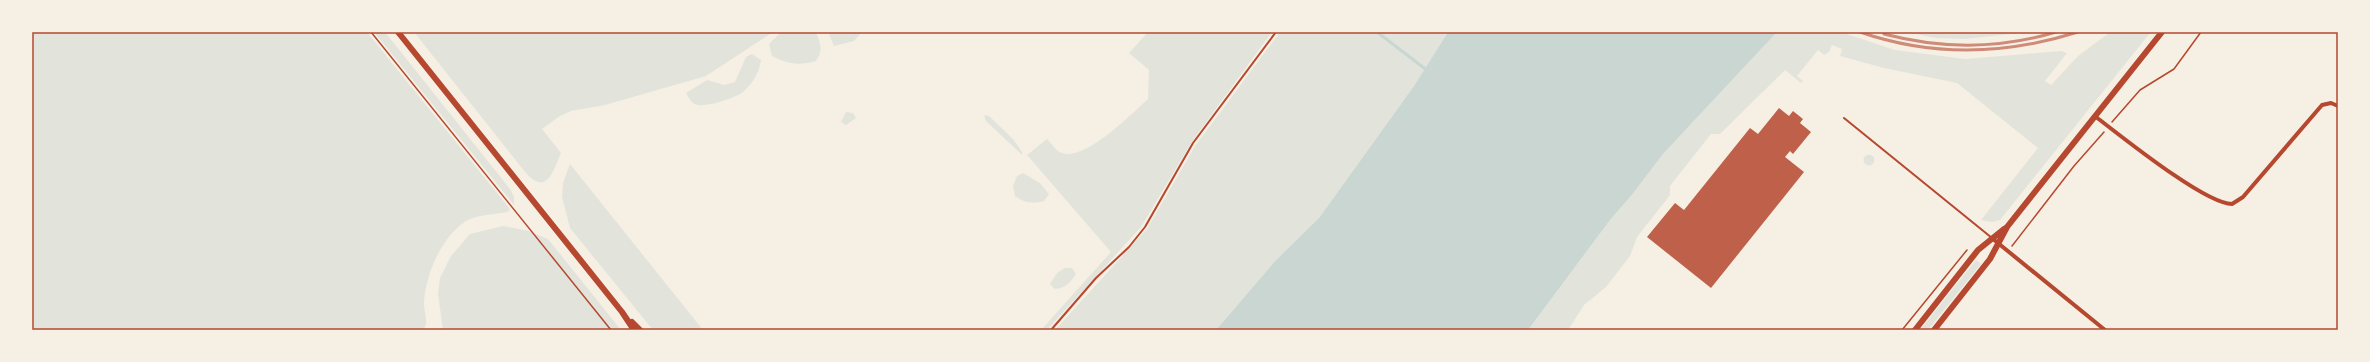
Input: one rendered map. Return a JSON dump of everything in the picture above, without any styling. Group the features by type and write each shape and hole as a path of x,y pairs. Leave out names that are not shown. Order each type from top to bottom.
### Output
{"main road":[{"path":"398,32 622,312 634,330"},
{"path":"1934,330 1990,259 2007,227 2096,117 2162,32"},
{"path":"1915,330 1978,250 2007,227"},
{"path":"622,312 640,330"}],"street":[{"path":"2096,117 2192,186 2216,201 2226,204 2238,202 2243,198 2317,110 2326,104 2338,106"},
{"path":"1993,239 2105,330"}],"lane":[{"path":"1051,330 1096,278 1129,248 1145,227 1193,143 1276,32"},
{"path":"1844,118 1993,239"}],"path":[{"path":"371,32 611,330"},
{"path":"2008,252 2074,166 2108,126 2140,90 2174,69 2201,32"},
{"path":"1902,330 1968,248"}],"shaded area":[{"path":"32,32 367,32 510,209 508,212 470,219 457,228 450,236 437,256 428,279 424,301 426,324 423,330 32,330"},
{"path":"374,32 385,32 510,189 514,197 514,205"},
{"path":"414,32 773,32 706,76 605,105 571,111 560,116 542,129 561,153 552,174 544,182 539,182 525,172"},
{"path":"781,32 816,32 821,50 816,61 799,64 783,61 772,56 769,44"},
{"path":"828,32 862,32 854,41 834,46"},
{"path":"1148,32 1272,32 1193,140 1141,227 1047,330 1041,330 1111,252 1027,155 1047,139 1062,153 1072,154 1083,150 1108,135 1148,99 1149,70 1129,53"},
{"path":"1280,32 1448,32 1414,86 1319,218 1276,260 1216,330 1055,330 1147,229 1195,146"},
{"path":"1448,32 1777,32 1663,154 1631,196 1610,220 1528,330 1216,330 1276,260 1319,218 1414,86"},
{"path":"1777,32 1841,32 1895,50 1965,59 2061,51 2067,53 2045,81 2051,85 2078,56 2109,33 2150,33 2000,220 1992,222 1981,220 2038,148 1957,83 1884,68 1840,56 1842,49 1832,45 1829,52 1824,55 1818,50 1797,76 1803,81 1801,83 1785,70 1720,134 1711,134 1670,186 1670,195 1637,237 1630,256 1606,287 1584,305 1568,330 1528,330 1610,220 1631,196 1663,154"},
{"path":"1905,32 2029,32 1966,39 1936,38"},
{"path":"752,54 761,60 760,65 755,78 743,92 726,100 710,104 697,105 691,101 686,93 707,80 724,85 735,82 746,57"},
{"path":"846,112 853,113 856,118 846,125 841,122"},
{"path":"984,115 989,116 1013,139 1022,152 1022,155 986,121"},
{"path":"1867,155 1871,155 1873,156 1873,164 1867,165 1864,162 1864,158"},
{"path":"570,164 703,330 653,330 570,228 562,197 563,183"},
{"path":"1023,173 1040,183 1049,194 1044,201 1029,202 1015,196 1013,186 1017,176"},
{"path":"503,226 529,231 548,239 621,330 443,330 438,294 440,278 451,256 470,234"},
{"path":"1976,260 1981,264 1928,330 1920,330"},
{"path":"1065,268 1072,268 1076,274 1072,280 1062,288 1055,289 1050,284 1057,273"}],"building":[{"path":"1779,108 1789,116 1793,111 1803,119 1800,123 1811,132 1793,154 1790,151 1785,157 1804,172 1711,288 1647,237 1675,203 1684,210 1750,128 1758,134"}],"waterway":[{"path":"1377,32 1428,71"}],"railway":[{"path":"1860,32 1914,46 1969,50 1996,49 2023,45 2051,40 2078,32"},
{"path":"1884,34 1927,42 1970,45 2014,42 2056,32"}]}
